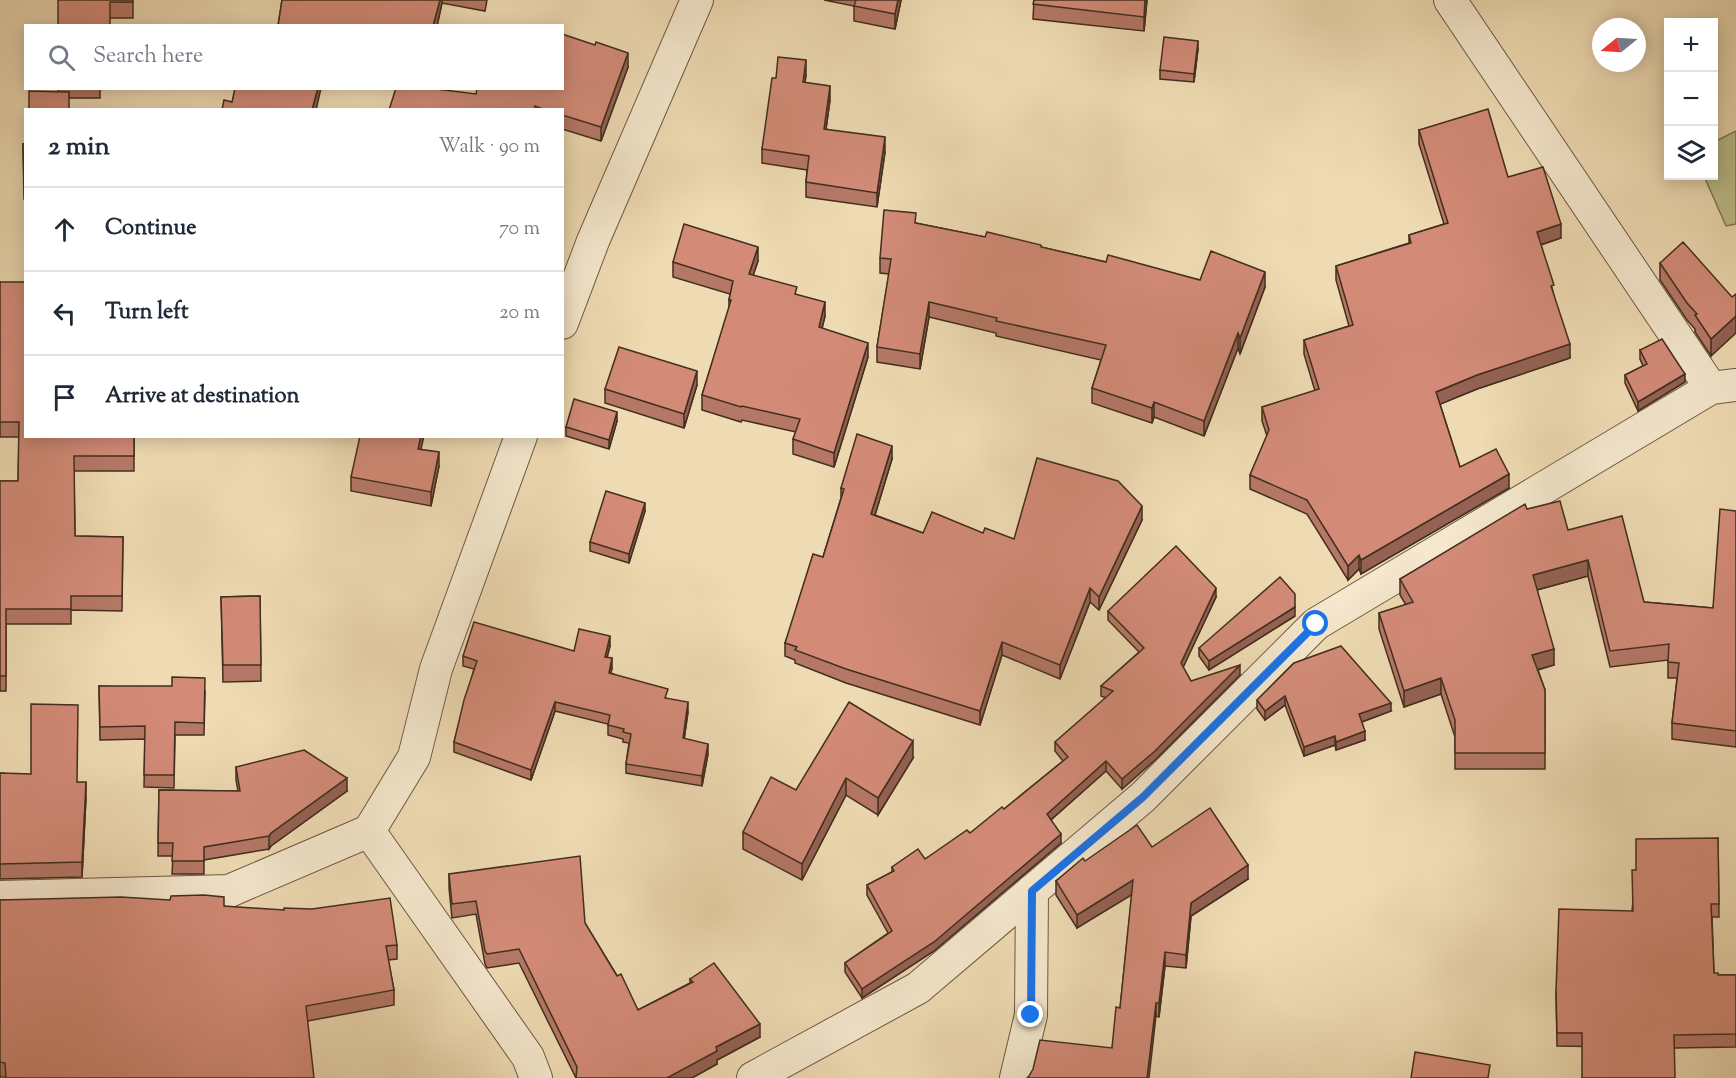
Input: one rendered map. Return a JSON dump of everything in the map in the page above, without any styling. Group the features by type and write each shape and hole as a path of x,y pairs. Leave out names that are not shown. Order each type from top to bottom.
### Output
{"street":[{"path":"564,319 593,241 697,0"},
{"path":"753,1078 918,988 1143,797 1316,624 1729,387 1450,0"},
{"path":"0,897 229,891 369,831 414,757 436,669 520,438"},
{"path":"369,831 528,1057 536,1078"},
{"path":"1016,1078 1031,1015 1032,891"}],"green space":[{"path":"1736,131 1736,224 1726,226 1706,180 1718,180 1718,140"}],"building":[{"path":"58,0 133,0 133,2 110,2 110,24 58,24"},
{"path":"282,0 440,0 434,24 278,24"},
{"path":"856,0 898,0 895,14 854,6"},
{"path":"1034,0 1145,0 1144,17 1033,4"},
{"path":"564,35 628,53 601,127 564,116 564,108 535,106 534,108 390,108 395,90 444,90 476,94 477,90 564,90"},
{"path":"1164,37 1198,41 1194,74 1160,70"},
{"path":"778,57 806,60 803,82 830,86 824,129 885,137 877,193 806,182 809,156 762,149 772,78 776,78"},
{"path":"235,90 317,90 313,108 222,108 224,100 232,102"},
{"path":"29,91 69,92 69,108 29,108"},
{"path":"1488,109 1508,177 1543,167 1561,224 1537,232 1554,285 1551,286 1570,344 1477,375 1436,392 1460,467 1496,449 1509,474 1361,560 1359,555 1348,566 1307,500 1250,475 1269,430 1262,407 1319,389 1304,340 1353,325 1336,266 1411,243 1409,235 1448,223 1419,130"},
{"path":"884,210 916,213 915,223 985,237 987,232 1106,262 1108,255 1200,280 1211,251 1265,272 1240,338 1238,333 1204,421 1154,402 1152,408 1092,388 1106,345 996,321 997,318 929,302 920,354 877,347 891,259 880,258"},
{"path":"684,224 758,247 749,274 797,287 795,294 825,302 819,327 868,343 834,453 793,439 800,419 741,407 702,395 731,300 729,300 733,281 673,262"},
{"path":"1683,242 1732,297 1736,294 1736,316 1711,339 1695,315 1697,314 1660,263"},
{"path":"0,282 24,282 24,438 134,438 134,456 74,456 75,536 123,537 122,596 71,596 71,609 6,609 6,676 0,676 0,481 18,481 19,422 0,422"},
{"path":"1662,339 1685,374 1638,402 1625,375 1647,364 1640,350"},
{"path":"619,347 697,371 684,414 605,389"},
{"path":"574,399 617,412 609,440 566,427"},
{"path":"857,434 892,446 871,514 923,533 932,512 983,533 985,528 1014,539 1037,458 1118,481 1142,506 1099,597 1090,588 1060,665 1002,642 980,711 846,669 795,650 797,647 785,643 813,554 823,557 844,489 841,488"},
{"path":"360,438 421,438 418,449 439,452 431,492 351,477"},
{"path":"606,491 645,503 629,554 590,542"},
{"path":"1560,501 1568,530 1622,516 1644,602 1713,608 1720,509 1736,511 1736,731 1672,723 1679,663 1668,662 1669,644 1610,651 1588,560 1533,575 1554,649 1532,655 1545,690 1545,753 1455,753 1455,720 1441,678 1404,691 1379,613 1413,602 1400,579 1525,504 1527,509"},
{"path":"1176,546 1216,588 1181,663 1191,681 1240,665 1155,751 1122,779 1106,761 1047,814 1061,834 934,942 862,989 845,963 892,931 867,885 894,871 892,867 918,849 925,859 967,830 970,833 1002,807 1004,809 1068,757 1055,742 1113,691 1101,686 1144,648 1108,611"},
{"path":"1280,577 1295,594 1295,607 1209,661 1199,648"},
{"path":"260,596 261,665 223,665 221,597"},
{"path":"474,622 574,651 579,629 610,636 605,657 612,658 609,673 668,689 665,698 688,702 683,738 708,744 702,776 626,764 631,734 623,732 624,729 608,725 610,715 555,702 531,770 454,742 464,700 477,661 463,656"},
{"path":"1341,646 1391,703 1359,714 1365,731 1336,742 1335,736 1304,747 1285,696 1265,711 1257,700 1294,663"},
{"path":"172,677 205,678 204,723 175,722 174,775 144,775 145,726 100,727 99,686 172,686"},
{"path":"849,702 913,741 878,798 846,778 802,864 743,832 771,777 796,790"},
{"path":"31,704 78,705 77,782 86,782 82,862 0,864 0,773 31,774"},
{"path":"304,750 347,778 269,836 204,847 204,861 172,861 173,843 158,843 159,790 240,791 236,767"},
{"path":"1210,808 1248,865 1191,903 1186,955 1165,952 1147,1078 1027,1078 1033,1069 1040,1040 1112,1048 1116,1007 1120,1008 1133,880 1077,915 1056,881 1083,858 1085,861 1137,825 1152,847"},
{"path":"1718,838 1719,904 1711,904 1714,973 1736,975 1736,1034 1674,1035 1675,1078 1582,1078 1582,1033 1557,1033 1559,909 1633,911 1632,870 1636,870 1636,839"},
{"path":"580,856 585,923 617,976 621,974 638,1010 693,982 690,979 714,963 760,1024 716,1047 717,1051 667,1078 576,1078 577,1067 519,949 487,954 476,901 452,904 449,874"},
{"path":"171,896 224,897 224,906 284,910 284,908 312,909 390,898 397,945 386,946 394,990 306,1006 314,1078 6,1078 5,1063 0,1062 0,900 121,897 170,900"},
{"path":"1415,1052 1490,1065 1488,1078 1411,1078"}],"route":[{"path":"1031,1015 1032,891 1143,797 1316,624"}]}
